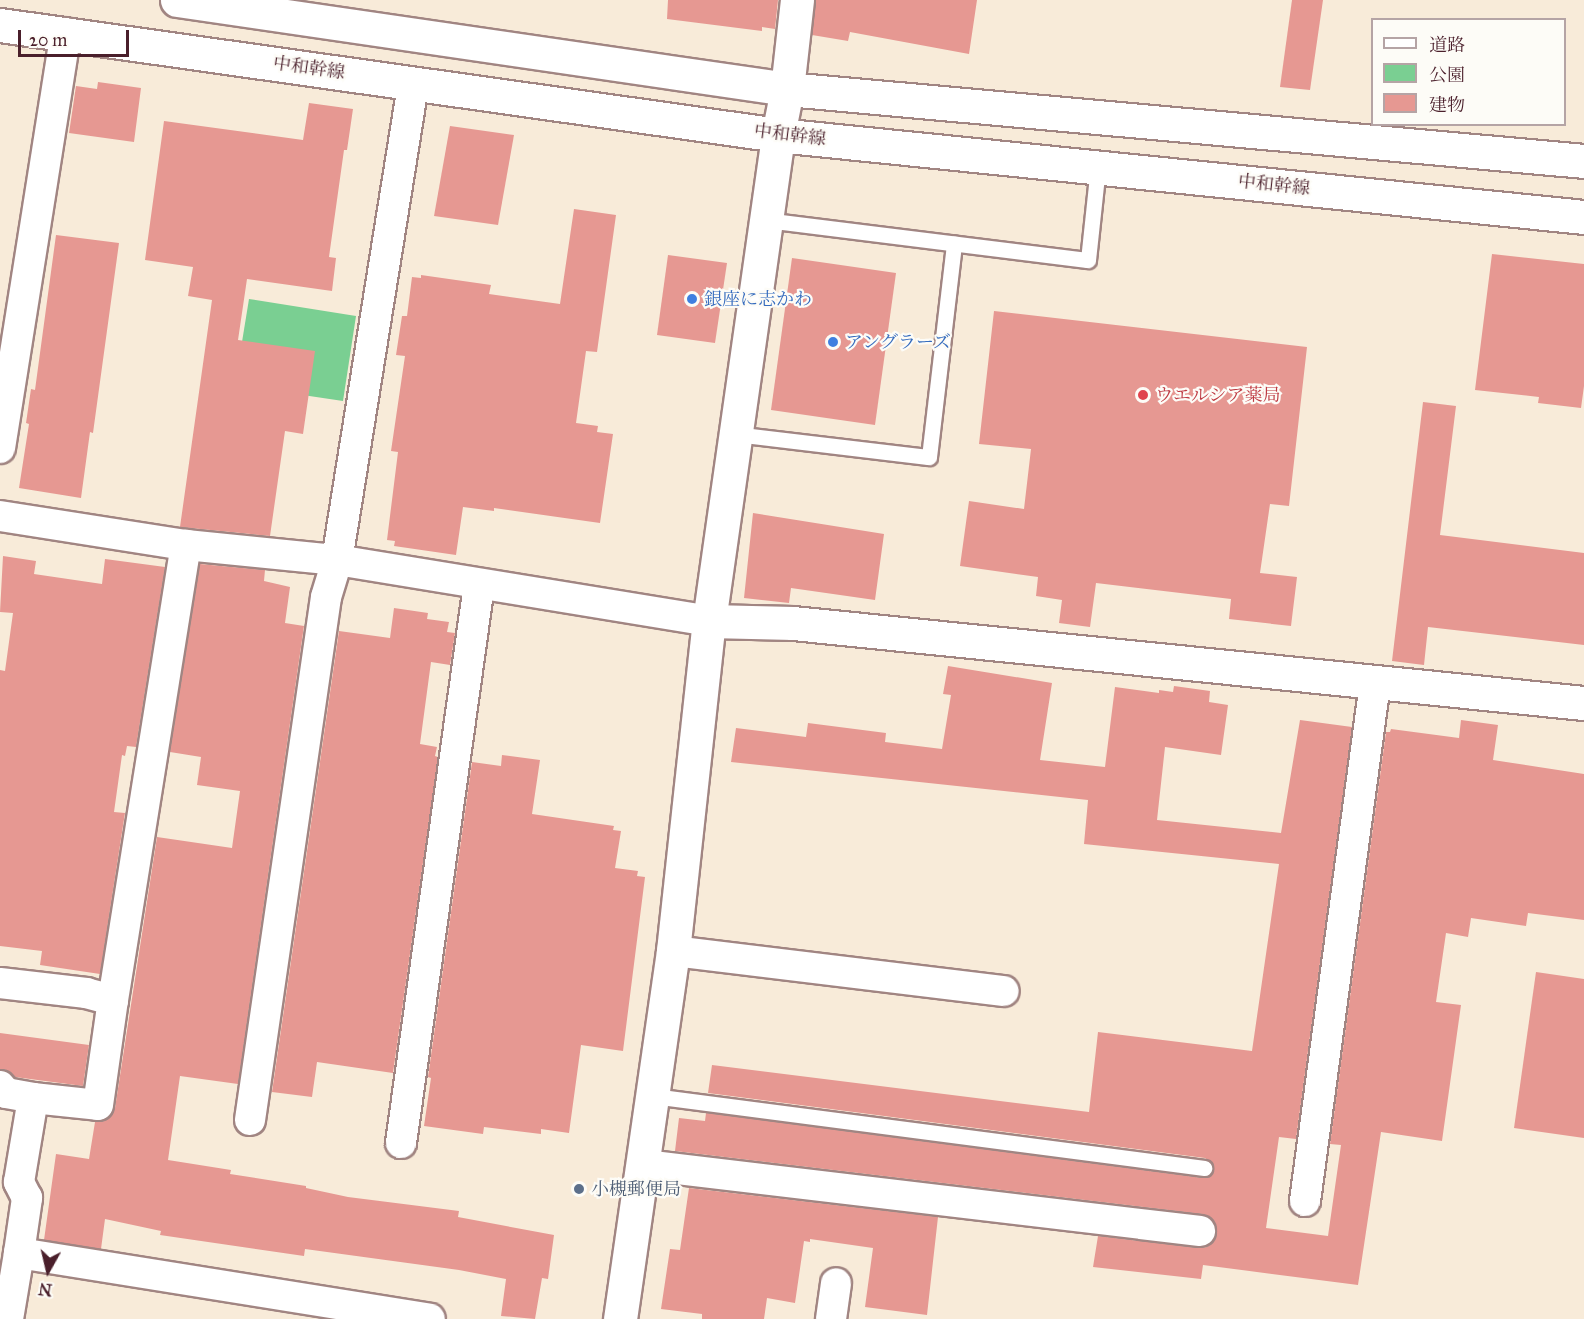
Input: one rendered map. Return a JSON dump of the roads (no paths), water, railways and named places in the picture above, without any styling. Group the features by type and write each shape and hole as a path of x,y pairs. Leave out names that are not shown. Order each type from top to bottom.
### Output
{"main road":[{"path":"177,0 787,89 1584,161"},
{"path":"620,1319 654,1096 673,951 709,621 778,135 787,89 797,0"},
{"name":"中和幹線","path":"0,25 778,135 1584,217"},
{"path":"709,621 793,623 1584,703"}],"street":[{"path":"0,448 66,33"},
{"path":"250,1120 326,597 337,561 413,82"},
{"path":"0,516 186,546 337,561 709,621"},
{"path":"0,1086 6,1093 98,1105 186,546"},
{"path":"400,1143 479,585"},
{"path":"1305,1201 1375,683"},
{"path":"673,951 1004,991"},
{"path":"0,982 86,993 113,1000"},
{"path":"8,1319 14,1234 27,1198 19,1182 33,1098"},
{"path":"644,1165 1200,1231"},
{"path":"14,1234 430,1319"},
{"path":"831,1319 836,1283"}],"lane":[{"path":"766,220 1088,260 1098,167"},
{"path":"735,434 929,456 954,243"},
{"path":"654,1096 1204,1168"}],"place":[{"name":"銀座に志かわ","path":"692,299"},
{"name":"アングラーズ","path":"833,342"},
{"name":"ウエルシア薬局","path":"1143,395"},
{"name":"小槻郵便局","path":"579,1189"}]}
